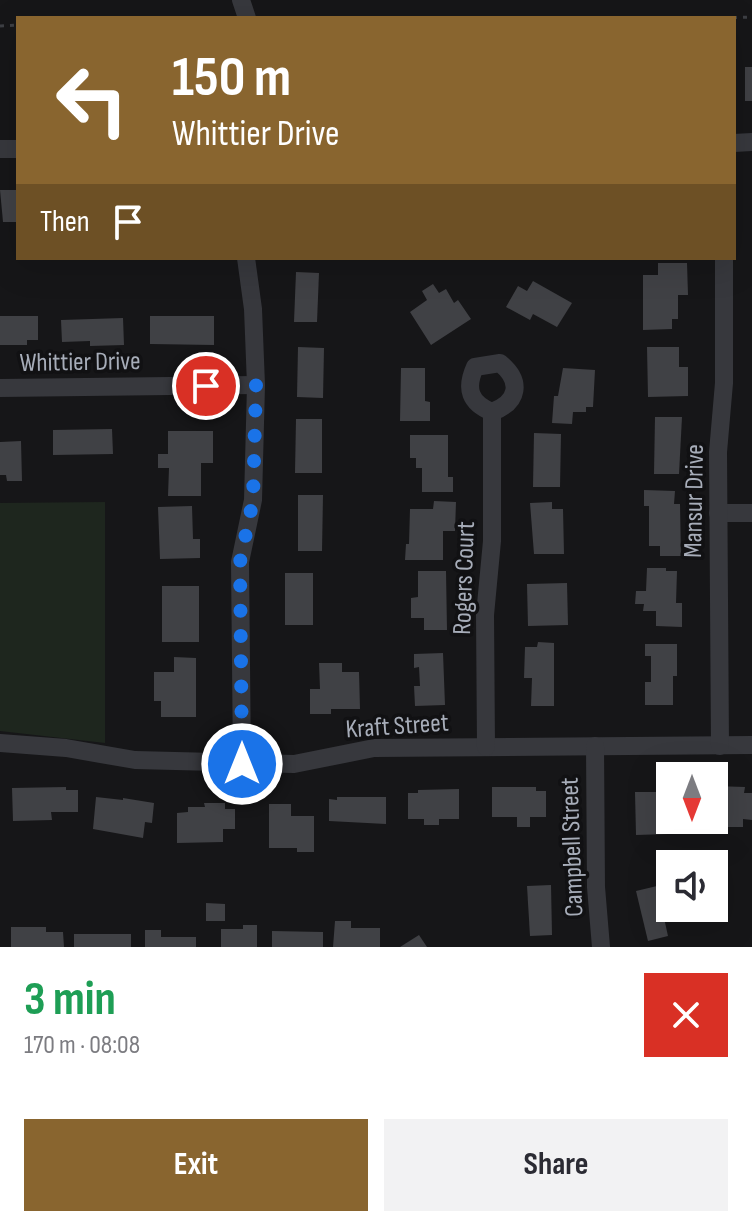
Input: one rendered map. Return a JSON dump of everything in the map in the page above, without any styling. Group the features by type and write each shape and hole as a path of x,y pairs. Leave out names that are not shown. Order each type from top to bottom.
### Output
{"street":[{"path":"242,764 240,562 253,500 256,385 253,309 246,260"},
{"name":"Mansur Drive","path":"720,746 718,452 724,383 724,260"},
{"name":"Whittier Drive","path":"0,388 256,385"},
{"name":"Rogers Court","path":"486,747 485,615 492,541 492,412"},
{"path":"718,513 752,513"},
{"name":"Kraft Street","path":"0,743 66,748 135,760 242,764 294,764 374,748 752,745"},
{"name":"Campbell Street","path":"595,746 596,887 601,947"}],"shaded area":[{"path":"105,502 105,743 0,731 0,503"}],"building":[{"path":"745,67 752,67 752,101 745,101"},
{"path":"0,190 16,190 16,222 3,222"},
{"path":"658,263 687,263 688,295 678,295 678,319 672,319 672,329 643,330 643,275 658,275"},
{"path":"296,272 319,273 317,322 294,322"},
{"path":"533,281 572,303 557,327 533,314 530,320 506,307 518,286 527,291"},
{"path":"433,284 439,293 446,289 454,303 458,300 471,319 431,345 410,312 427,300 422,291"},
{"path":"0,316 38,316 38,340 27,340 27,345 0,345"},
{"path":"150,316 214,316 214,345 150,344"},
{"path":"123,318 124,345 90,346 90,341 62,342 61,320"},
{"path":"298,347 324,348 323,398 297,397"},
{"path":"647,347 679,347 679,367 688,367 688,396 648,397"},
{"path":"401,368 425,368 425,401 430,402 430,421 400,421"},
{"path":"563,368 595,370 593,407 586,407 586,412 573,412 572,424 552,423 554,396 558,396"},
{"path":"655,417 682,417 679,474 654,474"},
{"path":"296,419 322,419 322,473 295,473"},
{"path":"112,429 113,454 53,455 53,430"},
{"path":"168,431 213,431 213,463 201,463 201,496 168,496 169,468 158,468 158,454 168,454"},
{"path":"534,433 561,434 560,487 533,487"},
{"path":"410,435 448,435 448,477 453,477 453,492 422,492 422,468 416,468 416,458 410,458"},
{"path":"21,441 22,481 7,481 6,475 0,475 0,442"},
{"path":"644,490 675,491 674,504 680,504 681,556 660,556 660,546 649,546 649,506 644,506"},
{"path":"298,495 323,495 322,551 298,551"},
{"path":"434,501 456,502 455,531 443,531 443,560 405,560 406,544 409,544 410,509 433,509"},
{"path":"552,502 552,509 563,509 564,554 534,554 530,503"},
{"path":"192,506 193,539 200,539 200,558 160,559 158,507"},
{"path":"647,568 677,571 676,603 682,603 682,627 656,626 656,611 643,611 644,604 635,604 636,591 646,591"},
{"path":"418,571 446,571 447,630 424,630 424,618 411,618 411,598 418,597"},
{"path":"285,573 313,573 313,625 285,625"},
{"path":"567,583 568,625 528,626 527,584"},
{"path":"162,586 199,586 199,642 162,642"},
{"path":"538,642 554,643 554,706 531,706 532,678 524,678 525,647 537,647"},
{"path":"645,644 677,644 673,705 645,705 645,682 651,682 651,656 645,656"},
{"path":"443,653 445,705 415,706 414,686 420,686 419,667 414,668 414,654"},
{"path":"174,657 196,658 196,717 161,717 161,701 154,701 154,672 174,672"},
{"path":"319,663 342,663 342,672 359,672 360,709 331,709 331,714 310,714 310,689 320,689"},
{"path":"728,786 745,787 744,793 752,793 752,820 743,819 743,827 728,827"},
{"path":"66,787 66,790 78,790 78,812 51,812 52,820 13,821 12,788"},
{"path":"492,787 536,787 536,791 546,791 546,817 530,817 530,827 517,827 517,817 492,817"},
{"path":"459,789 459,819 439,819 439,825 424,825 424,819 408,819 408,793"},
{"path":"635,792 656,792 656,834 668,834 636,835"},
{"path":"96,797 154,803 152,823 145,822 143,838 93,829"},
{"path":"337,797 386,797 386,824 329,821 329,799 337,800"},
{"path":"204,803 225,803 225,809 235,809 235,829 223,829 223,842 177,843 177,813 188,812 188,807 205,807"},
{"path":"269,804 291,804 291,816 314,816 314,852 297,852 297,848 269,848"},
{"path":"551,885 552,935 530,936 527,886"},
{"path":"656,886 656,922 665,922 668,936 648,941 636,891"},
{"path":"206,903 225,904 225,921 206,921"},
{"path":"335,921 351,921 351,928 380,928 380,947 333,947"},
{"path":"243,925 257,925 257,947 221,947 221,929 243,929"},
{"path":"11,927 46,927 46,932 63,932 64,947 11,947"},
{"path":"145,930 161,930 161,937 196,937 196,947 145,947"},
{"path":"272,931 323,932 323,947 272,947"},
{"path":"74,934 131,934 131,947 74,947"},
{"path":"419,935 427,947 400,947"}],"route":[{"path":"206,386 256,385 253,500 240,562 242,764"}]}
